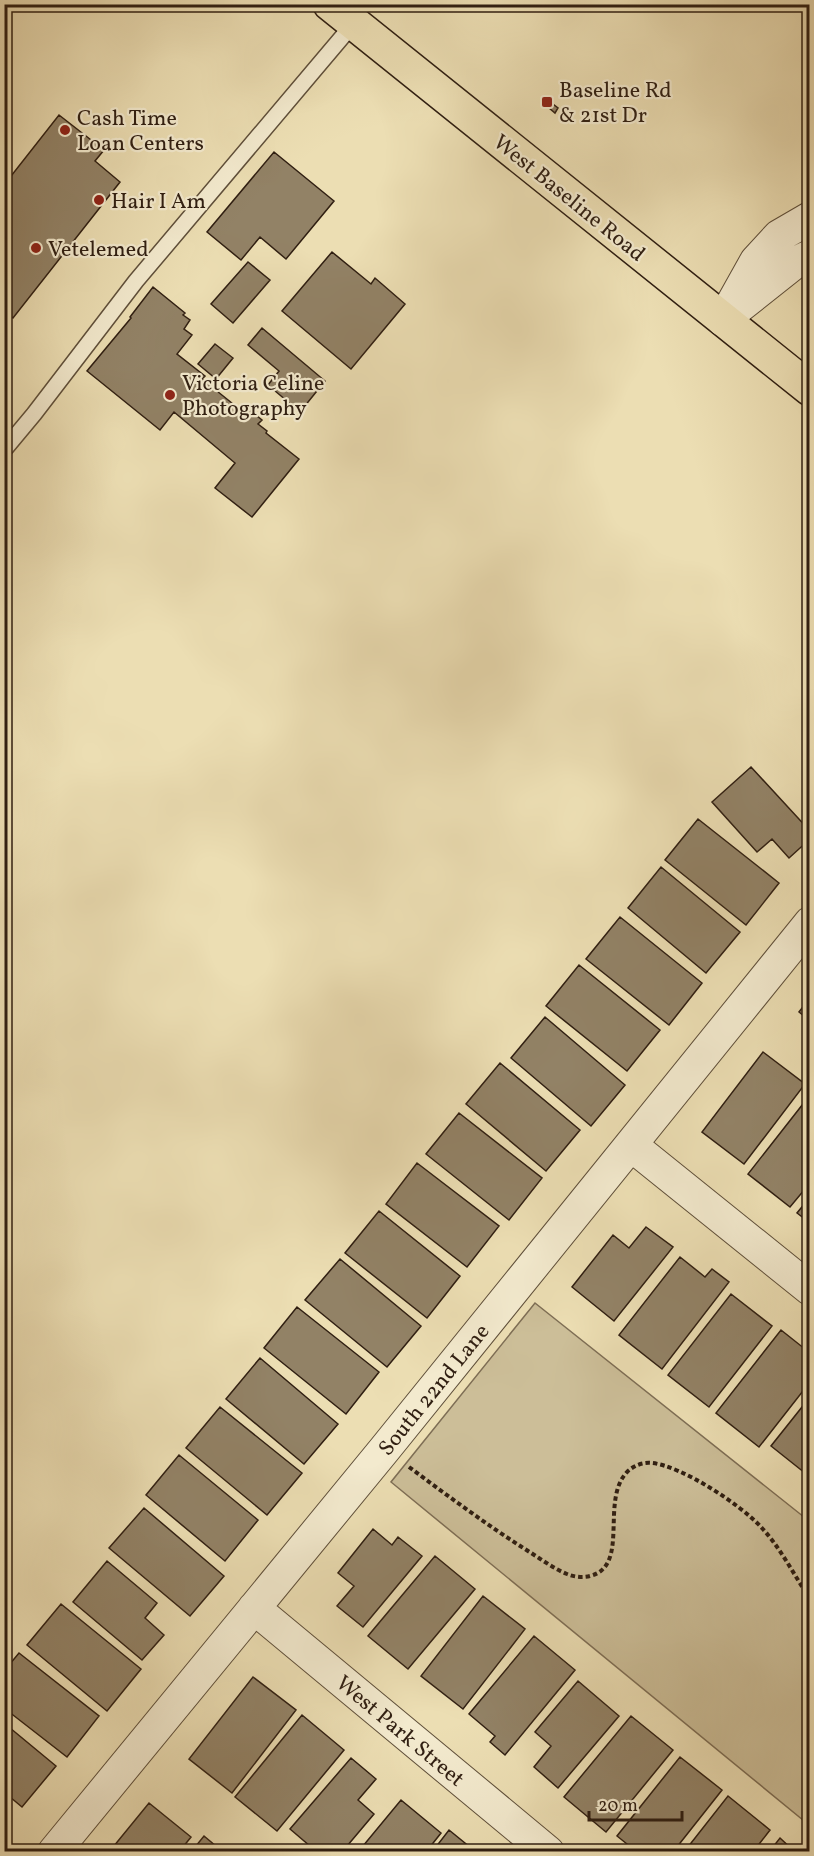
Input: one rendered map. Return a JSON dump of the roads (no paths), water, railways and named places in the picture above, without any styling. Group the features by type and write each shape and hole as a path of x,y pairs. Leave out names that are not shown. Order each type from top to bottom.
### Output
{"main road":[{"name":"West Baseline Road","path":"342,14 810,389"}],"street":[{"path":"723,320 760,255 779,236 810,218"},
{"path":"723,320 793,264 810,256"},
{"name":"South 22nd Lane","path":"54,1851 810,923"},
{"path":"631,1145 810,1289"},
{"name":"West Park Street","path":"254,1608 548,1851"}],"lane":[{"path":"4,450 342,14"}],"place":[{"name":"Baseline Rd & 21st Dr","path":"547,102"},
{"name":"Cash Time Loan Centers","path":"65,130"},
{"name":"Hair I Am","path":"99,200"},
{"name":"Vetelemed","path":"36,248"},
{"name":"Victoria Celine Photography","path":"170,395"}]}
